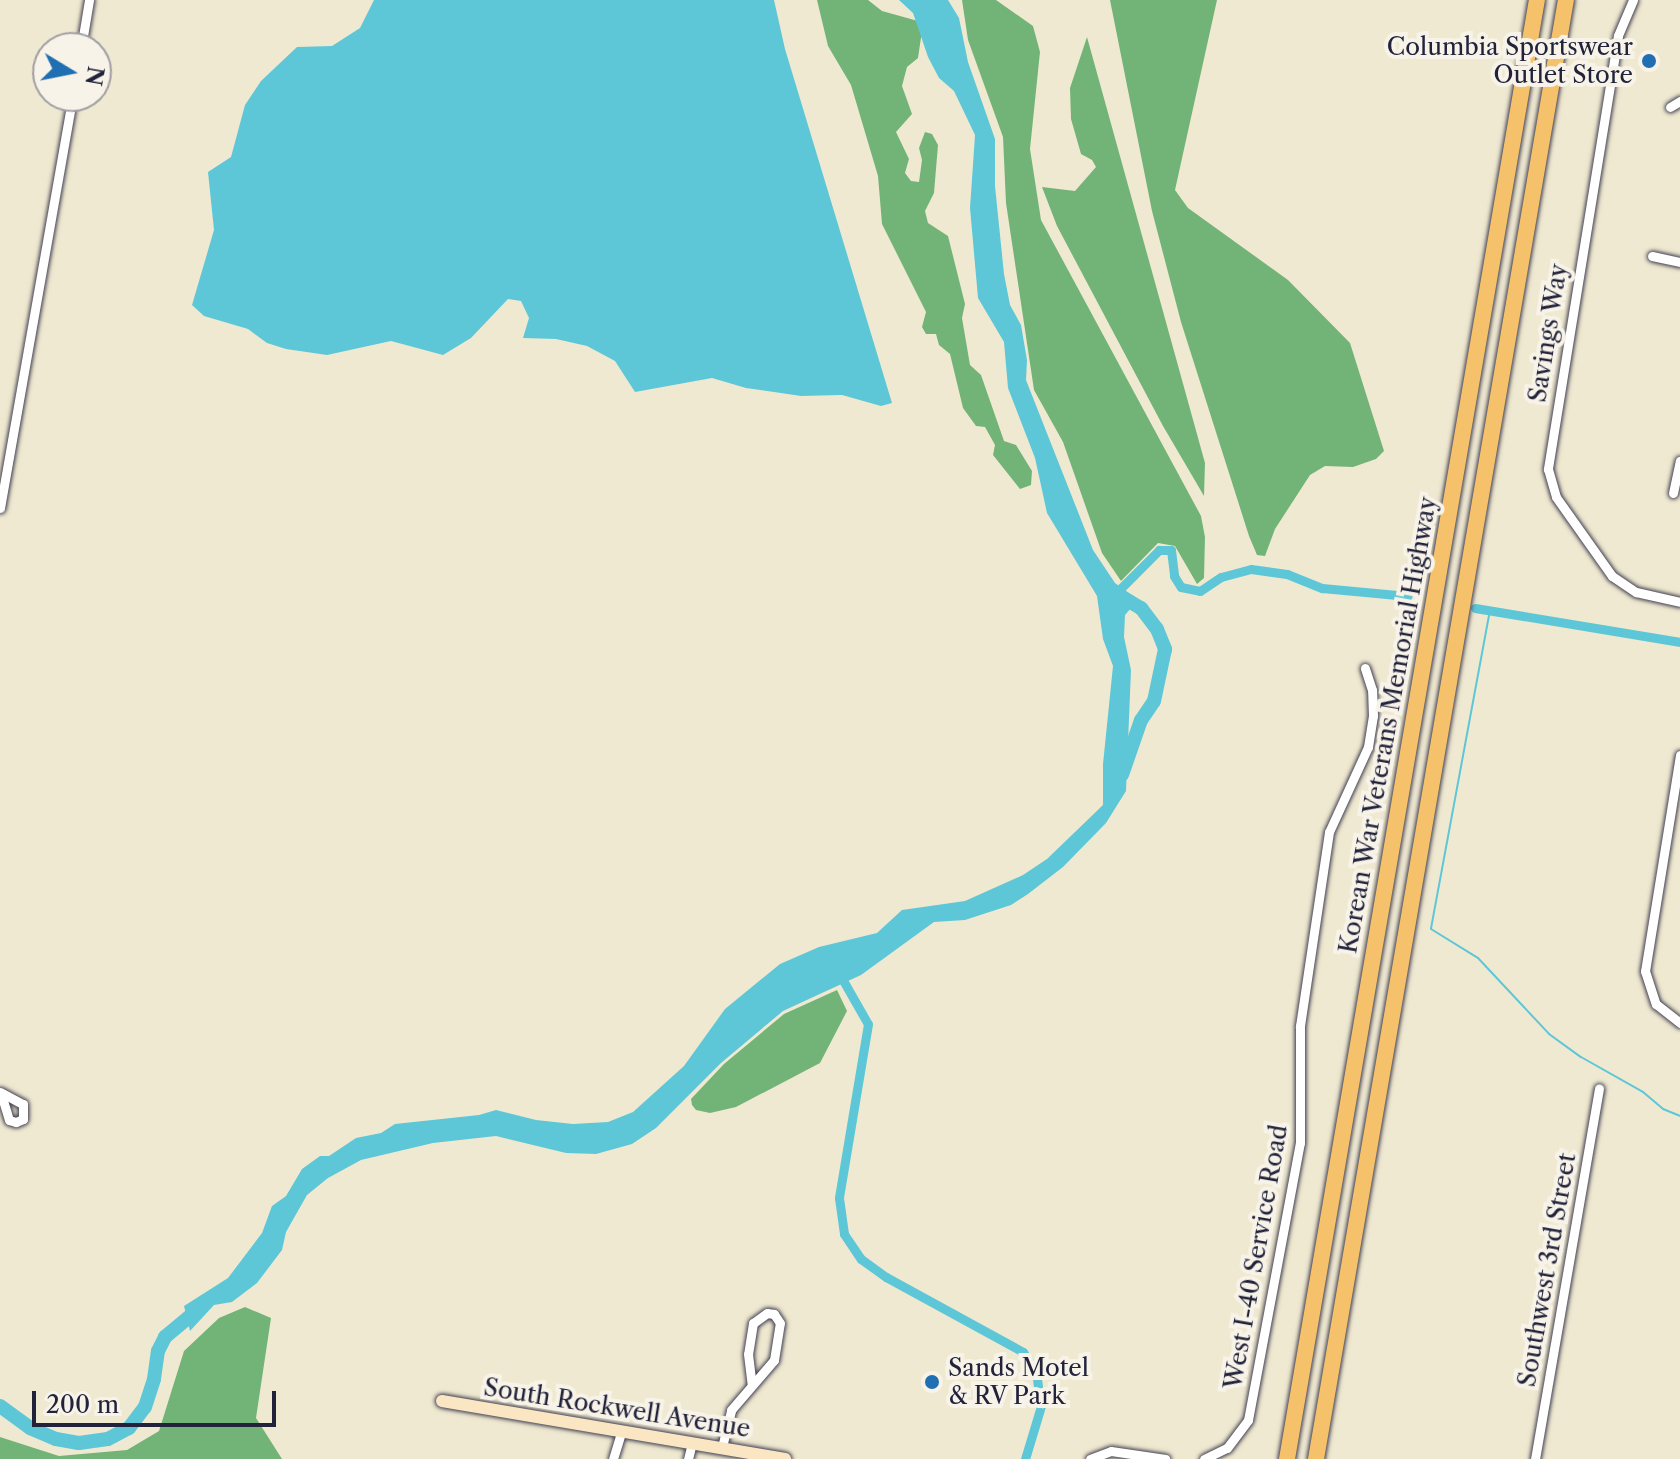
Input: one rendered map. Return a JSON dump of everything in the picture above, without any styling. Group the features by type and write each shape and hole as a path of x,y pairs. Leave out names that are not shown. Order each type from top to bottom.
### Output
{"highway":[{"name":"Korean War Veterans Memorial Highway","path":"1284,1459 1296,1411 1530,42 1534,0"},
{"path":"1316,1459 1566,0"},
{"path":"1556,56 1573,0"}],"street":[{"path":"84,32 89,0"},
{"name":"Savings Way","path":"1631,4 1618,36 1548,469 1561,505 1612,576 1636,592 1680,602"},
{"path":"1670,107 1680,101"},
{"path":"0,508 70,112"},
{"path":"1652,256 1680,262"},
{"path":"1673,493 1680,461"},
{"name":"West I-40 Service Road","path":"1204,1459 1227,1448 1248,1420 1300,1143 1300,1026 1329,832 1368,747 1373,716 1372,690 1365,668"},
{"path":"1680,755 1645,971 1656,1004 1680,1023"},
{"name":"Southwest 3rd Street","path":"1535,1459 1599,1088"},
{"path":"722,1447 731,1410 774,1360 780,1323 774,1314 767,1313 753,1323 748,1354 752,1385"},
{"name":"South Rockwell Avenue","path":"442,1401 785,1459"},
{"path":"613,1459 621,1433"},
{"path":"688,1459 692,1443"},
{"path":"1090,1459 1111,1451 1165,1459"}],"green space":[{"path":"817,0 868,0 882,11 918,21 922,31 918,58 907,67 902,86 912,114 896,132 909,159 905,173 911,181 919,182 922,160 919,148 925,132 932,134 938,145 934,193 925,211 928,223 948,236 965,304 962,318 970,365 981,375 1004,441 1016,445 1032,471 1031,485 1020,489 993,455 995,445 985,427 976,426 963,408 950,354 939,345 936,334 926,334 922,327 926,312 882,224 878,176 851,85 828,46"},
{"path":"962,0 996,0 1033,26 1040,52 1030,149 1041,220 1201,516 1205,537 1204,578 1197,584 1175,546 1158,543 1121,581 1102,553 1063,442 1034,390 1006,203 1003,137 968,40"},
{"path":"1110,0 1217,0 1175,190 1188,208 1288,280 1350,343 1384,451 1376,459 1353,467 1325,466 1310,475 1275,529 1265,556 1257,555 1249,536 1181,322 1152,211"},
{"path":"1087,37 1205,463 1204,496 1163,426 1057,226 1042,187 1075,191 1096,167 1092,160 1081,154 1071,119 1070,88"},
{"path":"837,990 847,1011 820,1063 736,1107 710,1113 696,1110 691,1099 724,1064 784,1014"},
{"path":"245,1307 271,1318 256,1418 282,1459 0,1459 0,1437 59,1456 127,1450 159,1431 184,1351 219,1318"}],"water":[{"path":"374,0 774,0 785,49 892,403 881,406 842,395 801,396 746,388 712,378 635,392 615,361 587,346 556,339 523,338 529,318 521,301 508,299 471,338 443,355 391,341 327,355 286,349 267,343 248,329 204,316 192,305 214,230 208,172 231,157 245,105 261,81 297,47 332,46 360,28"},
{"path":"899,0 948,0 959,18 968,62 995,139 995,186 1004,274 1010,305 1021,325 1027,360 1026,380 1093,550 1115,583 1138,600 1125,615 1124,637 1131,670 1126,791 1106,823 1063,867 1028,894 1011,905 965,920 934,922 861,975 783,1011 721,1063 656,1128 632,1144 596,1154 566,1153 496,1136 433,1143 361,1160 328,1178 307,1195 286,1232 282,1250 257,1283 232,1302 214,1305 190,1331 184,1306 228,1278 262,1233 272,1206 286,1196 302,1169 320,1156 329,1156 356,1138 381,1133 395,1124 479,1115 496,1110 536,1120 573,1124 608,1122 633,1112 684,1066 725,1009 780,964 819,947 877,933 902,910 965,901 1023,875 1047,859 1103,805 1103,764 1113,666 1103,639 1097,596 1047,513 1035,458 1008,388 1004,342 978,298 970,208 975,135 954,91 939,78 928,57 913,13"}],"waterway":[{"path":"1116,593 1159,550 1171,550 1174,576 1181,587 1200,591 1221,577 1251,569 1287,574 1322,588 1408,596"},
{"path":"1119,595 1141,608 1157,629 1165,649 1154,701 1141,720 1122,775"},
{"path":"1475,608 1680,642"},
{"path":"1490,610 1431,929 1478,958 1549,1034 1581,1057 1643,1092 1663,1109 1680,1116"},
{"path":"840,975 868,1024 839,1198 844,1234 861,1259 886,1277 1023,1352 1036,1372 1041,1406 1025,1459"},
{"path":"0,1406 30,1428 56,1439 79,1443 108,1439 129,1428 145,1407 154,1379 158,1351 165,1337 201,1307"}],"place":[{"name":"Columbia Sportswear Outlet Store","path":"1649,61"},
{"name":"Sands Motel & RV Park","path":"932,1382"}]}
